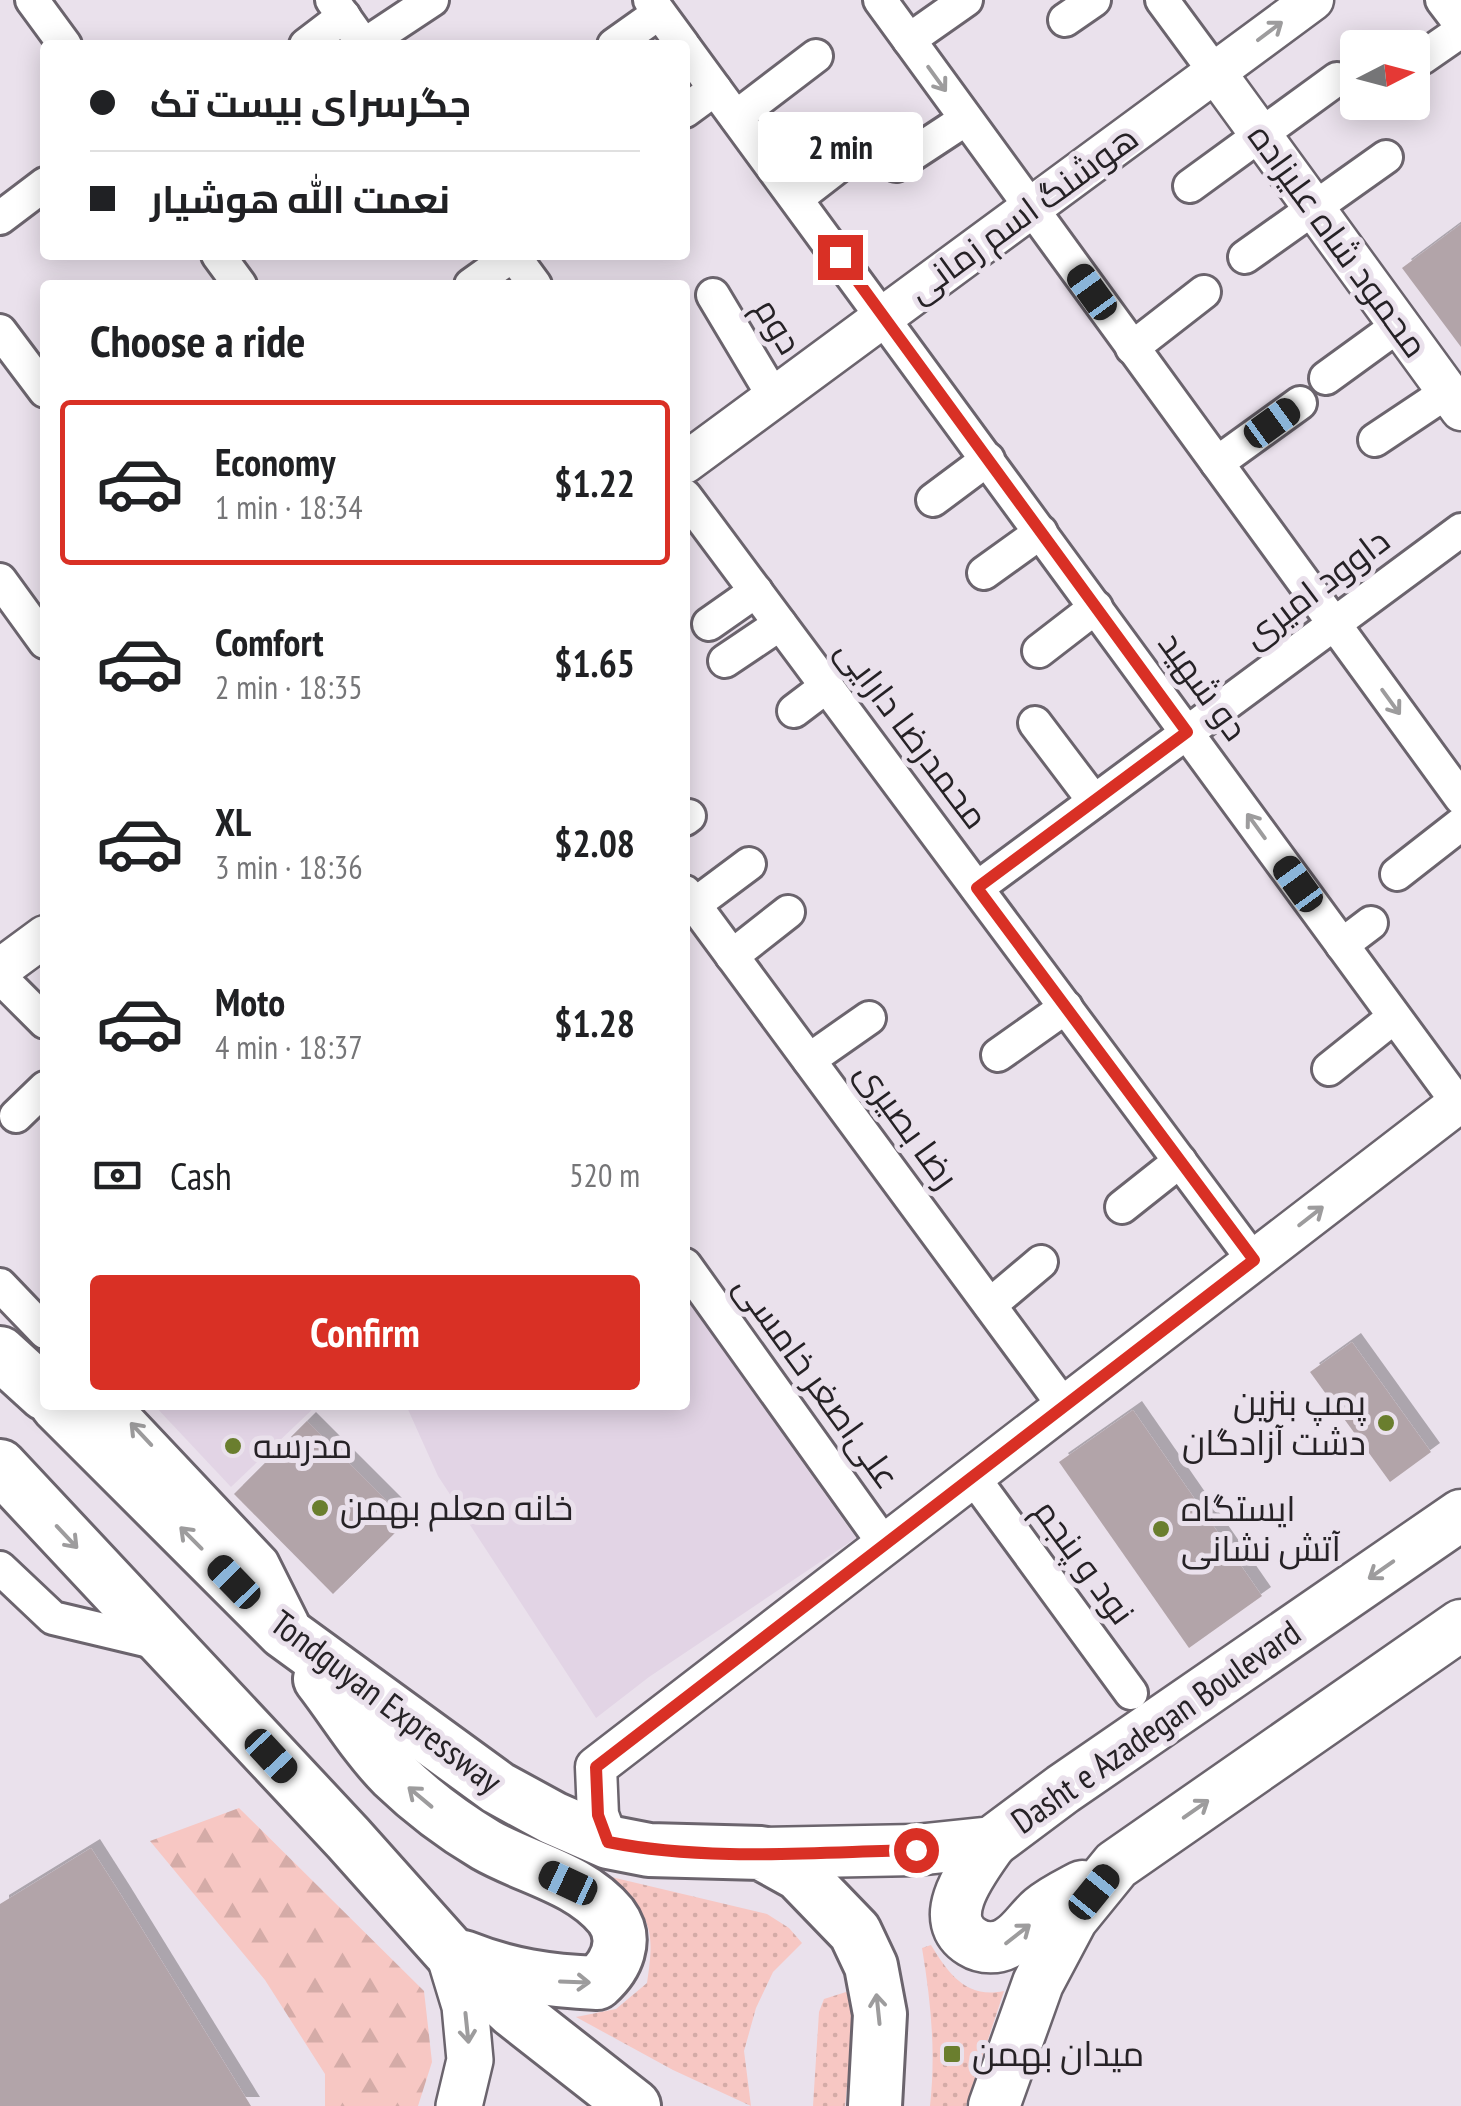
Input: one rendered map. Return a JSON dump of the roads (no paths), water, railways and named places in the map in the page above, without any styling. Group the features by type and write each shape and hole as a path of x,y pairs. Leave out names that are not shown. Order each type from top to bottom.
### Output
{"highway":[{"path":"0,1352 40,1389"},
{"name":"Tondguyan Expressway","path":"62,1410 295,1640 498,1788 608,1842 649,1850 761,1853"},
{"path":"0,1466 448,1950 513,2011 634,2106"},
{"path":"295,1640 393,1774 436,1811 486,1845 568,1883 594,1900 614,1919 619,1938 619,1958 597,1983 543,1981 494,1969 448,1950"},
{"path":"761,1853 800,1874 827,1900 855,1932 871,1966 880,2014 876,2106"}],"main road":[{"name":"Dasht e Azadegan Boulevard","path":"761,1853 916,1850 992,1842 1461,1515"},
{"path":"992,1842 972,1871 955,1910 960,1931 977,1945 988,1948 1010,1942 1042,1910 1116,1865 1461,1625"},
{"path":"994,2106 1038,1983 1072,1919 1116,1865"},
{"path":"448,1950 464,2006 470,2060 460,2106"}],"street":[{"path":"32,0 61,40"},
{"path":"372,40 432,0"},
{"path":"880,0 1461,798"},
{"path":"909,40 966,0"},
{"path":"1065,20 1094,0"},
{"path":"1162,0 1215,72"},
{"name":"هوشنگ اسم زمانی","path":"690,459 1312,0"},
{"path":"1430,52 1461,28 1442,0"},
{"path":"619,40 655,7"},
{"name":"دو شهید","path":"655,7 680,40"},
{"path":"310,40 338,8 360,40"},
{"name":"دو شهید","path":"690,54 1459,1102"},
{"path":"736,117 816,56"},
{"name":"محمود شاه علیزاده","path":"1215,72 1454,401"},
{"path":"1190,186 1337,78"},
{"path":"690,107 715,89"},
{"path":"896,164 966,119"},
{"path":"796,198 872,140"},
{"path":"1245,257 1386,157"},
{"path":"0,218 40,188"},
{"path":"479,280 506,260"},
{"path":"1132,348 1204,292"},
{"name":"دوم","path":"712,296 774,398"},
{"path":"1326,378 1399,325"},
{"path":"0,331 40,383"},
{"path":"1375,440 1454,401"},
{"path":"1217,463 1300,403"},
{"path":"933,500 988,460"},
{"name":"محمدرضا دارایی","path":"690,503 1254,1260"},
{"name":"داوود امیری","path":"977,888 1461,530"},
{"path":"984,573 1041,532"},
{"path":"0,580 40,635"},
{"path":"709,624 756,590"},
{"path":"1039,651 1096,607"},
{"path":"725,661 780,624"},
{"path":"794,711 827,686"},
{"path":"1035,723 1094,802"},
{"path":"1397,874 1461,824"},
{"path":"690,898 750,864"},
{"name":"رضا بصیری","path":"690,898 1064,1406"},
{"path":"732,956 788,912"},
{"path":"1342,945 1371,923"},
{"path":"0,969 40,940"},
{"path":"0,977 40,1017"},
{"path":"998,1055 1066,1007"},
{"path":"1330,1069 1394,1017"},
{"path":"809,1060 869,1018"},
{"path":"16,1116 40,1093"},
{"path":"608,1842 598,1815 596,1767 1459,1102"},
{"path":"1122,1207 1180,1161"},
{"path":"990,1305 1042,1262"},
{"name":"علی‌اصغر خامسی","path":"690,1272 885,1545"},
{"path":"0,1285 40,1327"},
{"path":"119,1410 262,1562 295,1640"},
{"name":"نود و پنجم","path":"973,1477 1132,1693"},
{"path":"0,1568 53,1618 168,1646"}],"place":[{"name":"پمپ بنزین دشت آزادگان","path":"1386,1423"},
{"name":"مدرسه","path":"233,1446"},
{"name":"خانه معلم بهمن","path":"320,1508"},
{"name":"ایستگاه آتش نشانی","path":"1161,1529"},
{"name":"میدان بهمن","path":"952,2054"}]}
